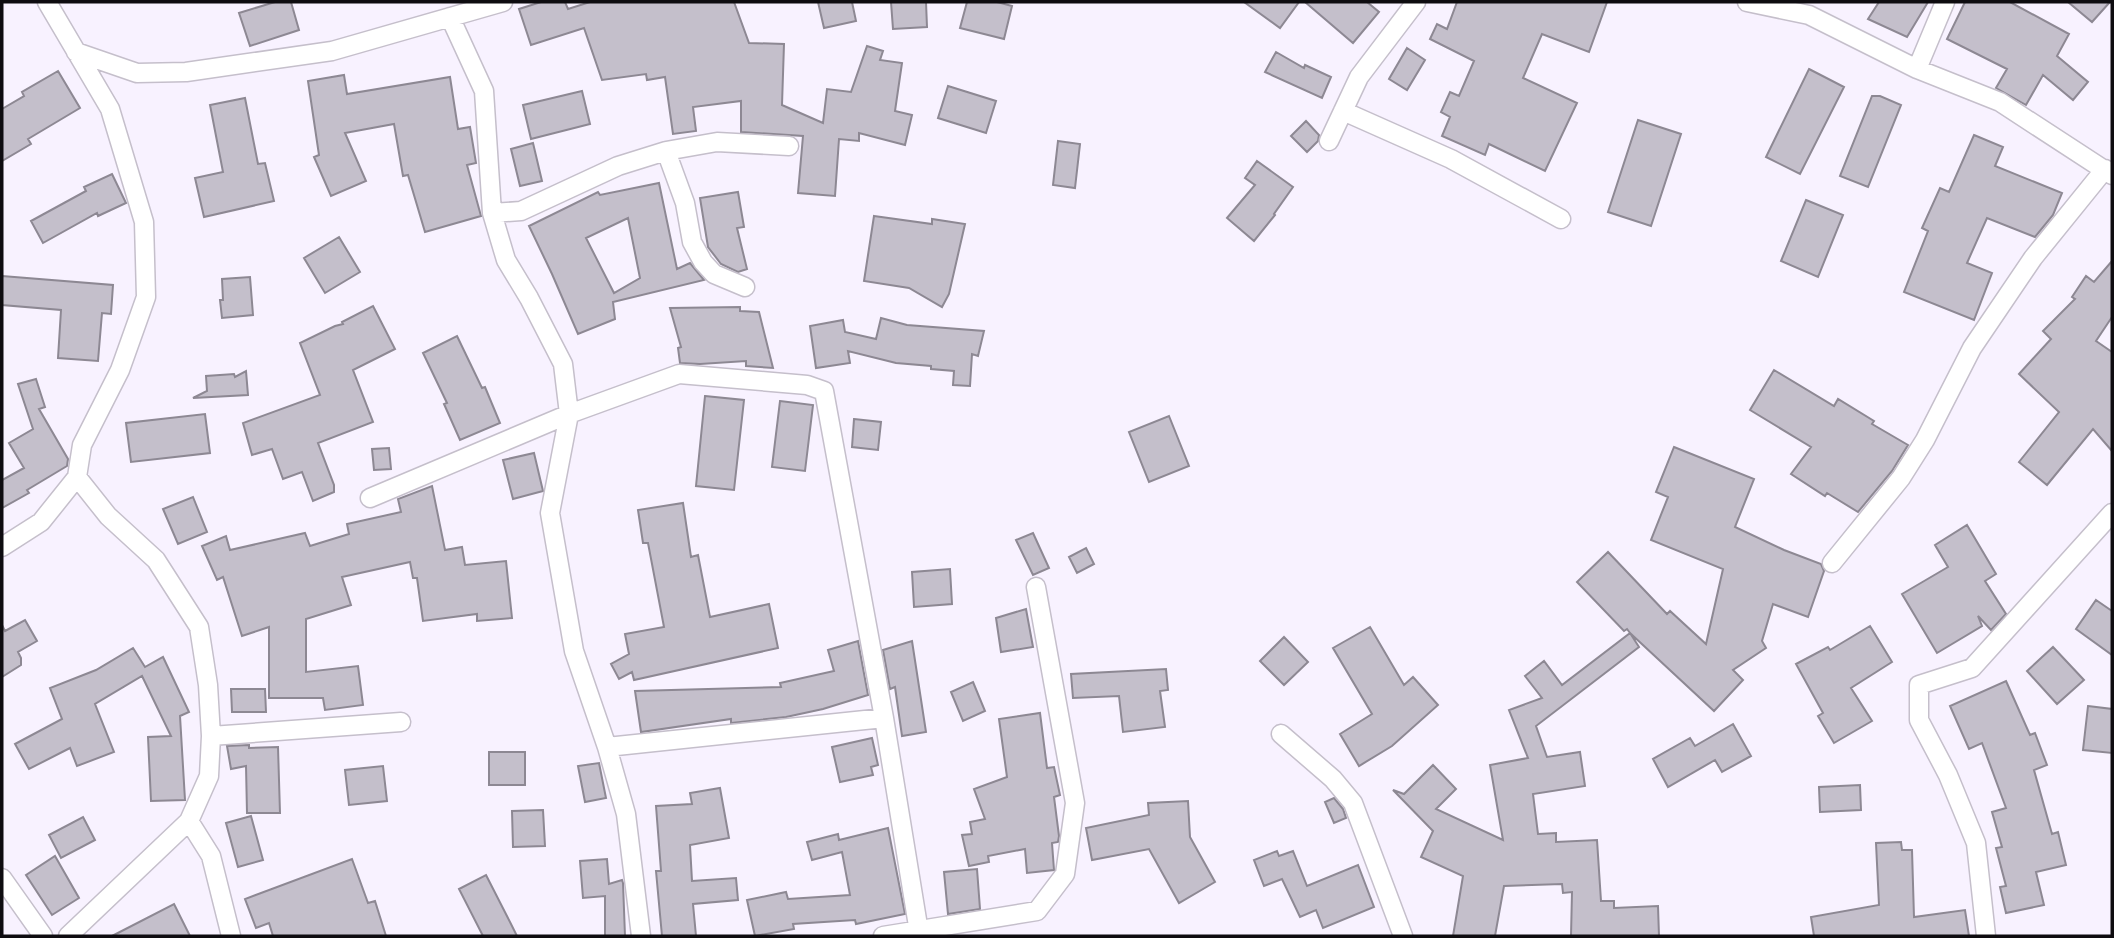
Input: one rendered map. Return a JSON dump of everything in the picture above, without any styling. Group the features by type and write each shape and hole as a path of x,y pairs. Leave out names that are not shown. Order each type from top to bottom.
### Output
{"street":[{"path":"2,547 41,522 77,477 82,445 120,370 146,297 144,222 110,109 47,2"},
{"path":"76,52 137,73 186,72 332,51 503,2"},
{"path":"1329,141 1359,78 1416,2"},
{"path":"1746,2 1809,15 1917,69 2000,102 2109,172 2034,258 1972,348 1925,440 1901,478 1832,563"},
{"path":"1917,69 1945,2"},
{"path":"450,17 484,91 492,213 506,260 563,364 569,414 550,513 573,651 607,747 626,814 641,936"},
{"path":"1343,111 1451,159 1561,219"},
{"path":"492,213 521,211 618,166 666,151 718,142 789,146"},
{"path":"666,151 685,203 692,242 702,262 714,274 745,287"},
{"path":"370,498 569,414 679,374 807,385 824,391 884,718 919,932"},
{"path":"68,936 189,821 209,776 211,736 208,685 199,627 156,560 108,516 77,477"},
{"path":"1986,936 1976,843 1948,775 1919,720 1919,685 1972,668 2112,513"},
{"path":"883,936 1037,911 1065,874 1074,803 1036,587"},
{"path":"607,747 884,718"},
{"path":"211,736 401,722"},
{"path":"1281,734 1333,779 1353,803 1403,936"},
{"path":"189,821 211,856 231,936"},
{"path":"2,878 43,936"}],"building":[{"path":"275,2 291,2 299,30 250,46 239,13"},
{"path":"541,2 565,2 568,9 590,2 734,2 749,43 784,44 782,105 823,123 827,89 851,92 867,46 883,51 880,60 902,63 895,111 912,115 905,145 859,133 859,141 839,139 835,196 798,193 803,136 741,132 741,101 693,107 696,131 673,134 665,77 647,80 646,74 602,80 584,28 531,45 519,9"},
{"path":"818,2 852,2 856,21 824,28"},
{"path":"891,2 926,2 927,27 893,29"},
{"path":"967,2 997,2 1012,6 1004,39 960,28"},
{"path":"1244,2 1299,2 1280,28"},
{"path":"1305,2 1367,2 1379,12 1353,43"},
{"path":"1457,2 1607,2 1589,52 1542,34 1523,78 1577,103 1545,171 1489,144 1485,155 1442,136 1450,117 1441,112 1450,92 1459,96 1474,61 1430,39 1437,24 1447,29"},
{"path":"1879,2 1928,2 1907,37 1868,19"},
{"path":"1965,2 2010,2 2069,34 2057,56 2088,82 2073,100 2043,75 2026,105 1996,88 2007,69 1947,39"},
{"path":"2068,2 2110,2 2092,22"},
{"path":"1407,48 1425,60 1407,90 1389,79"},
{"path":"1276,52 1304,68 1305,65 1331,77 1322,98 1265,72"},
{"path":"1809,69 1844,87 1800,174 1766,157"},
{"path":"58,71 80,108 28,139 31,144 2,161 2,109 24,96 22,92"},
{"path":"344,75 347,94 450,77 458,129 470,127 476,163 467,165 481,216 425,232 408,175 403,176 394,124 345,133 366,181 331,196 314,157 319,155 308,81"},
{"path":"948,86 996,101 986,133 938,118"},
{"path":"582,91 590,124 531,139 523,105"},
{"path":"1872,96 1880,96 1901,105 1868,187 1840,176"},
{"path":"245,98 258,164 265,163 274,201 204,217 195,178 223,172 210,105"},
{"path":"1638,120 1681,134 1651,226 1608,212"},
{"path":"1306,121 1319,135 1318,141 1307,152 1291,136"},
{"path":"1974,135 2003,147 1995,166 2062,193 2053,215 2035,237 1987,218 1967,263 1992,273 1974,320 1904,292 1928,231 1922,228 1940,188 1949,192"},
{"path":"1058,141 1080,144 1075,188 1053,185"},
{"path":"533,143 542,181 520,186 511,149"},
{"path":"1257,161 1293,187 1254,241 1227,218 1255,185 1245,178"},
{"path":"112,174 126,203 98,216 97,213 43,243 31,221 86,191 84,187"},
{"path":"659,183 677,269 690,263 704,280 613,302 615,319 578,334 529,226 598,192 600,195","holes":["628,218 640,278 614,293 586,238"]},
{"path":"738,192 744,227 737,228 747,269 738,272 721,264 708,247 700,198"},
{"path":"1806,200 1843,215 1818,277 1781,261"},
{"path":"874,216 932,224 932,219 965,224 949,294 942,307 909,288 864,281"},
{"path":"339,237 360,272 325,293 304,258"},
{"path":"2112,261 2112,317 2096,341 2112,352 2112,451 2093,429 2047,485 2019,462 2059,412 2019,374 2051,339 2043,331 2075,299 2072,297 2086,276 2094,282"},
{"path":"2,276 113,285 111,314 102,313 98,361 58,358 61,310 2,305"},
{"path":"250,277 253,315 222,318 222,279"},
{"path":"373,306 395,349 353,370 373,422 318,443 334,485 334,492 313,501 302,472 283,479 272,449 252,455 243,423 320,395 300,343 343,324 342,322"},
{"path":"740,307 740,311 759,312 773,368 746,366 746,361 680,363 678,348 681,347 670,308"},
{"path":"881,318 907,325 984,331 978,356 972,354 970,386 953,385 954,371 896,363 848,351 850,363 816,368 810,326 843,320 845,332 876,339"},
{"path":"457,336 482,388 485,387 500,423 460,440 444,404 447,403 423,353"},
{"path":"1774,370 1834,406 1838,399 1874,421 1872,424 1908,445 1892,471 1858,512 1827,493 1825,496 1791,474 1811,447 1750,410"},
{"path":"246,371 248,395 193,398 207,391 206,376 234,374 235,377"},
{"path":"36,379 45,407 39,409 68,459 67,466 2,508 2,480 24,468 9,443 33,429 18,384"},
{"path":"705,396 744,400 734,490 696,486"},
{"path":"780,401 813,405 805,471 772,467"},
{"path":"205,414 210,453 131,462 126,423"},
{"path":"1169,416 1189,466 1149,482 1129,432"},
{"path":"854,419 881,422 878,450 852,447"},
{"path":"1674,447 1754,479 1735,527 1821,564 1824,571 1808,617 1773,604 1762,641 1766,648 1733,670 1743,680 1714,711 1627,629 1624,631 1577,582 1608,552 1667,614 1670,611 1706,644 1723,569 1651,540 1668,497 1656,492"},
{"path":"389,448 391,469 374,470 372,449"},
{"path":"534,453 543,491 513,499 503,460"},
{"path":"432,486 445,550 462,547 465,565 506,561 512,618 477,621 477,614 423,621 417,578 413,578 410,562 342,577 351,605 306,619 306,672 358,666 363,705 325,710 323,698 269,698 269,627 242,636 223,577 217,580 202,546 226,536 230,550 305,533 310,546 349,534 347,524 401,512 398,499"},
{"path":"193,497 207,532 178,544 163,509"},
{"path":"683,503 691,557 698,555 710,617 769,604 778,648 634,680 632,672 619,679 611,664 629,654 625,634 664,627 648,543 643,543 638,510"},
{"path":"1967,525 1996,574 1985,581 2006,614 1991,630 1978,616 1982,626 1937,653 1902,594 1948,567 1935,545"},
{"path":"1033,533 1049,568 1033,575 1016,540"},
{"path":"1086,548 1094,564 1077,573 1069,557"},
{"path":"950,569 952,604 914,607 912,572"},
{"path":"2096,600 2112,611 2112,655 2076,629"},
{"path":"1026,609 1033,647 1001,652 996,618"},
{"path":"25,620 37,641 18,652 21,665 2,677 2,625 5,631"},
{"path":"1870,626 1892,662 1851,688 1872,721 1834,743 1818,716 1823,713 1796,664 1828,647 1830,650"},
{"path":"1370,627 1404,685 1413,677 1438,705 1392,746 1359,766 1340,734 1372,714 1333,648"},
{"path":"1630,633 1639,647 1536,726 1547,757 1580,752 1585,786 1533,794 1538,834 1556,833 1556,842 1597,840 1601,901 1614,901 1614,908 1658,906 1659,936 1571,936 1572,892 1563,893 1562,884 1504,886 1495,936 1453,936 1463,876 1421,857 1433,831 1393,790 1404,794 1433,765 1456,789 1436,809 1503,840 1490,765 1528,758 1509,710 1542,698 1525,676 1544,661 1562,685"},
{"path":"1284,637 1308,662 1284,685 1260,661"},
{"path":"858,641 868,695 786,717 731,723 731,719 641,732 635,691 781,687 780,683 834,671 828,650"},
{"path":"912,641 926,732 902,736 895,687 890,689 883,650"},
{"path":"2053,647 2084,680 2057,704 2027,671"},
{"path":"133,648 145,667 163,657 189,712 180,716 185,800 151,801 148,737 171,736 142,676 95,704 114,752 77,766 70,748 29,769 15,744 62,719 50,688 96,670"},
{"path":"1166,669 1168,690 1160,691 1165,727 1123,732 1119,696 1073,698 1071,674"},
{"path":"2006,681 2030,735 2035,733 2047,765 2034,770 2052,834 2058,832 2066,865 2036,872 2044,905 2006,913 2000,887 2006,886 1996,848 2002,847 1992,812 2006,808 1982,743 1969,749 1950,706"},
{"path":"973,682 985,711 963,721 951,692"},
{"path":"231,689 265,689 266,712 232,712"},
{"path":"2088,706 2112,709 2112,753 2083,750"},
{"path":"1040,713 1047,768 1054,767 1060,795 1054,797 1059,836 1058,842 1052,843 1054,870 1027,873 1025,849 988,856 989,862 969,866 962,835 972,834 970,822 985,819 974,789 1007,777 999,719"},
{"path":"1733,724 1751,756 1722,772 1715,760 1668,787 1653,759 1690,738 1695,746"},
{"path":"872,738 878,765 871,767 873,775 840,782 832,747"},
{"path":"249,745 249,748 278,747 280,813 247,813 246,766 231,769 227,746"},
{"path":"489,752 525,752 525,785 489,785"},
{"path":"599,763 606,798 585,802 578,766"},
{"path":"383,766 387,801 349,805 345,770"},
{"path":"1860,785 1861,810 1820,812 1819,787"},
{"path":"720,788 729,838 690,845 692,881 736,878 738,900 693,904 696,936 662,936 656,871 661,871 656,806 692,804 690,793"},
{"path":"1334,798 1346,818 1334,823 1325,802"},
{"path":"1188,801 1190,837 1215,882 1179,903 1149,849 1092,860 1086,828 1149,815 1148,803"},
{"path":"543,810 545,846 513,847 512,811"},
{"path":"251,816 263,860 238,867 226,823"},
{"path":"83,817 95,840 61,858 49,835"},
{"path":"888,828 905,914 856,924 855,920 793,924 794,929 755,936 747,900 786,892 788,899 850,895 842,852 812,860 807,842 838,834 839,840"},
{"path":"1901,842 1902,850 1912,850 1914,917 1965,910 1969,936 1814,936 1811,917 1879,905 1876,843"},
{"path":"1277,851 1279,856 1293,851 1307,886 1358,865 1374,907 1323,928 1316,910 1300,917 1282,879 1264,886 1254,860"},
{"path":"55,856 79,898 52,915 26,875"},
{"path":"352,859 368,903 375,901 386,936 273,936 269,923 256,928 245,899"},
{"path":"607,859 609,884 622,880 623,883 625,936 605,936 605,896 583,898 580,861"},
{"path":"977,869 980,909 948,914 944,872"},
{"path":"486,875 517,936 483,936 459,889"},
{"path":"174,904 190,936 112,936"}]}
